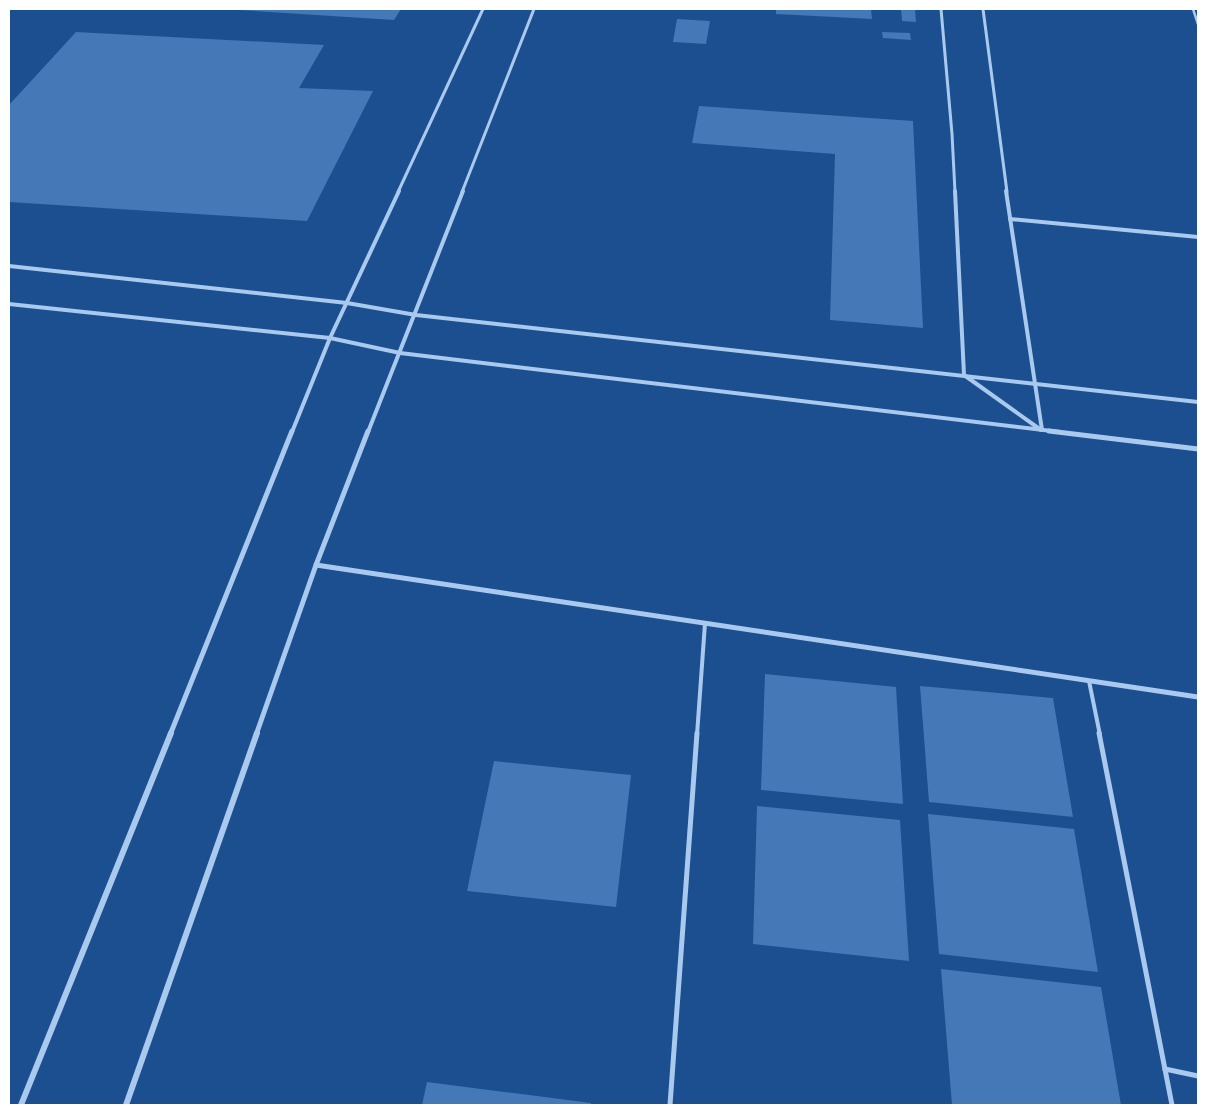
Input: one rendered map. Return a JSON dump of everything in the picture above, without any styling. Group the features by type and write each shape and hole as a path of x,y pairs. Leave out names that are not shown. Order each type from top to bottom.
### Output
{"street":[{"path":"21,1105 330,338 482,9"},
{"path":"126,1105 316,565 534,9"},
{"path":"941,9 952,134 964,375"},
{"path":"983,9 1010,218 1042,430"},
{"path":"1010,218 1198,238"},
{"path":"9,266 346,302 416,314 1198,402"},
{"path":"9,304 330,338 400,353 1198,449"},
{"path":"964,375 1042,430"},
{"path":"316,565 1198,697"}],"lane":[{"path":"1193,9 1197,16 1198,24"},
{"path":"670,1105 705,624"},
{"path":"1089,681 1172,1105"},
{"path":"1165,1069 1198,1076"}],"building":[{"path":"224,9 401,9 394,20"},
{"path":"776,9 871,9 872,19 776,14"},
{"path":"901,9 915,9 916,22 902,21"},
{"path":"677,19 710,21 706,44 673,42"},
{"path":"76,32 324,45 299,88 373,91 307,221 9,202 9,105"},
{"path":"882,32 910,33 911,40 883,38"},
{"path":"699,106 913,121 923,328 830,320 835,154 692,143"},
{"path":"765,674 896,687 903,804 761,790"},
{"path":"920,686 1053,698 1073,817 929,802"},
{"path":"494,761 631,775 616,907 467,891"},
{"path":"757,806 900,820 909,961 753,944"},
{"path":"928,814 1074,829 1098,972 939,954"},
{"path":"941,969 1101,987 1121,1105 952,1105"},
{"path":"427,1082 591,1103 591,1105 422,1105"}]}
